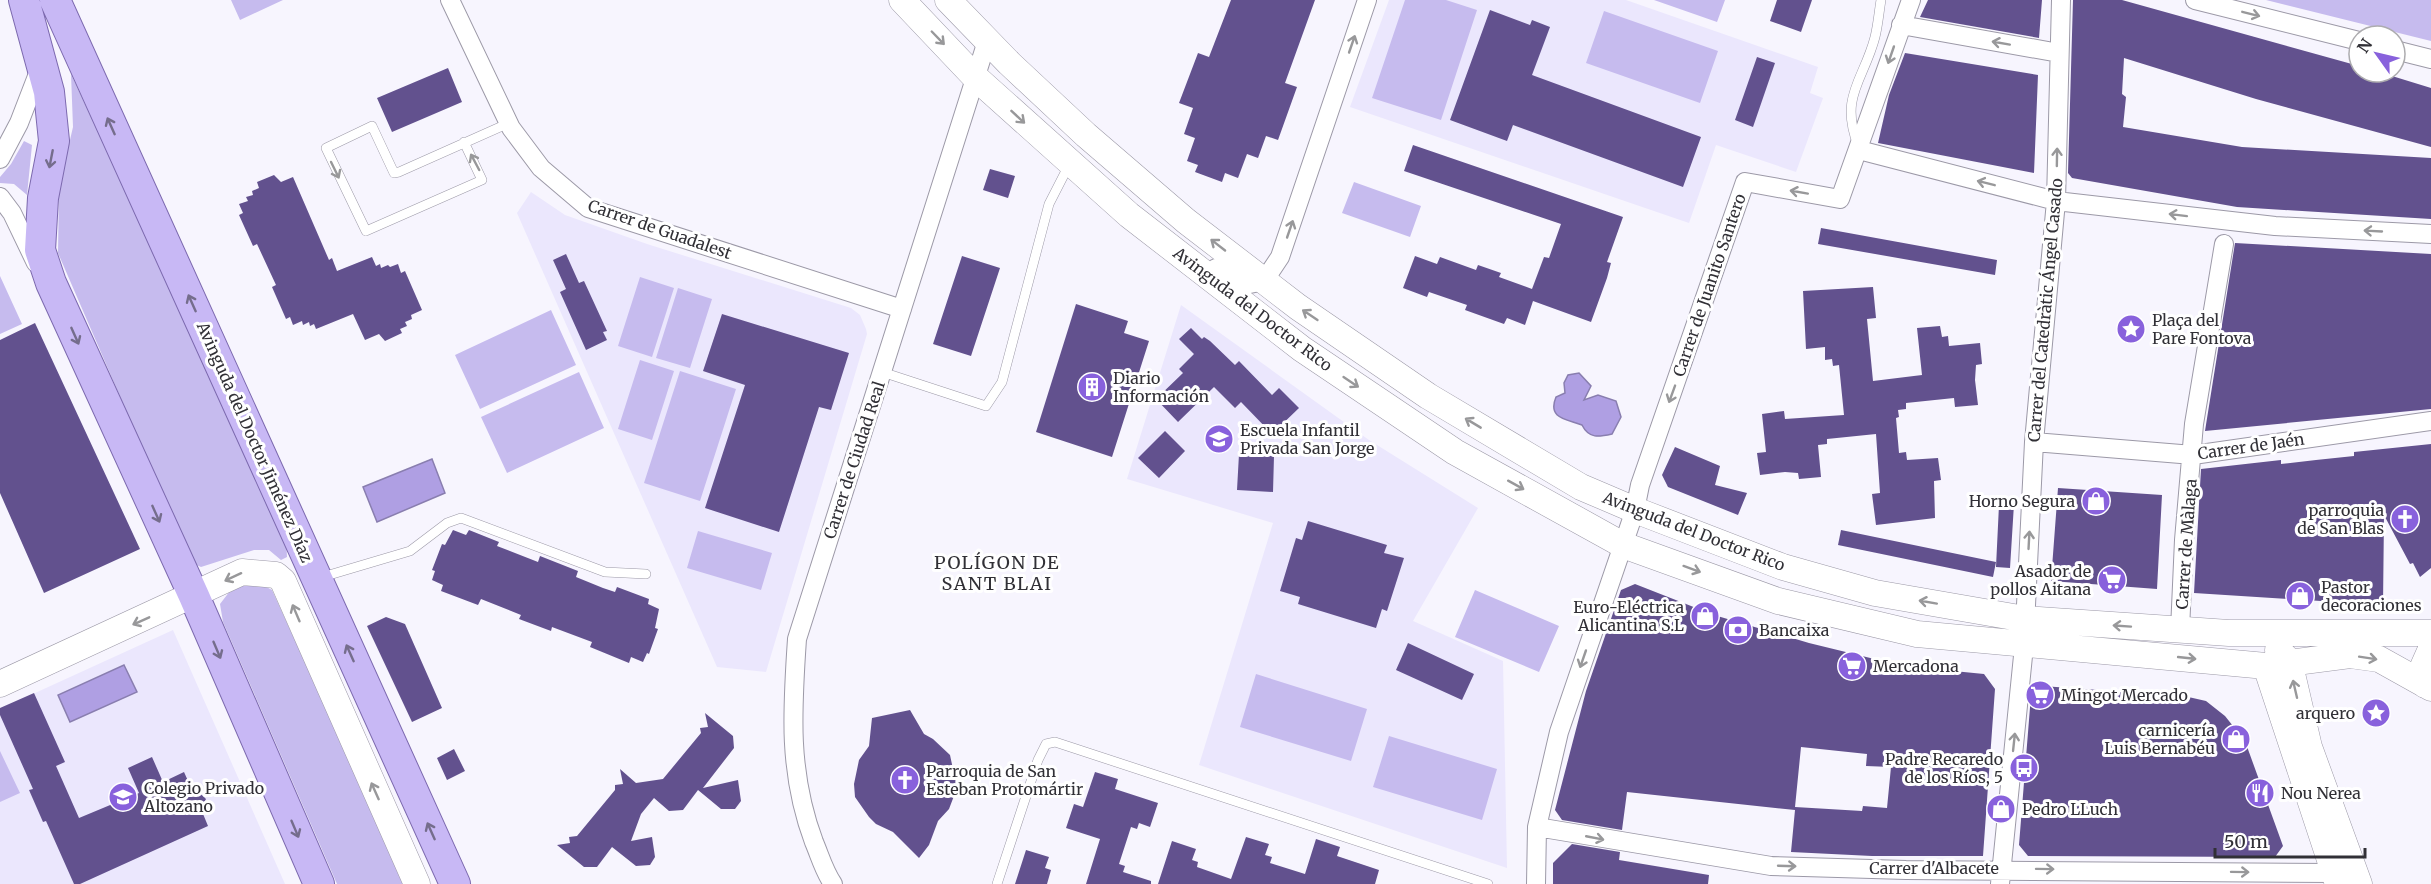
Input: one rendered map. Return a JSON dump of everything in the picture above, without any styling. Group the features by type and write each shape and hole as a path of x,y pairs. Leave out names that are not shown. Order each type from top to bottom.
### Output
{"main road":[{"path":"24,0 49,92 54,141 43,198 40,250 51,283 194,596 319,884"},
{"name":"Avinguda del Doctor Jiménez Díaz","path":"60,2 455,884"}],"street":[{"name":"Carrer de Guadalest","path":"450,0 509,123 542,168 588,208 902,309"},
{"name":"Avinguda del Doctor Rico","path":"902,0 975,77 1070,163 1145,227 1302,349 1455,452 1623,544 1778,601 1917,634 2024,646 2168,656 2278,660"},
{"name":"Avinguda del Doctor Rico","path":"948,0 987,41 1086,135 1186,221 1264,281 1428,396 1581,487 1783,567 1875,592 2025,619 2260,634 2431,633"},
{"path":"1264,281 1280,257 1367,0"},
{"name":"Carrer de Juanito Santero","path":"1536,884 1537,827 1559,732 1635,510 1640,485 1744,182 1840,199 1911,0"},
{"name":"Carrer del Catedràtic Ángel Casado","path":"2001,876 2024,646 2034,442 2056,201 2061,0"},
{"path":"2195,0 2347,38"},
{"path":"1901,26 2059,53"},
{"name":"Carrer de Ciudad Real","path":"833,884 802,810 793,757 797,639 987,41"},
{"path":"2407,53 2431,59"},
{"path":"0,159 19,123 42,64"},
{"path":"1859,150 2056,201 2275,226 2431,234"},
{"path":"0,197 12,213 38,266 51,283"},
{"name":"Avinguda del Doctor Rico","path":"1145,227 1173,236 1234,281 1245,285 1264,281"},
{"name":"Carrer de Màlaga","path":"2180,630 2184,540 2194,424 2224,244"},
{"name":"Carrer de Jaén","path":"2034,442 2193,455 2431,421"},
{"name":"Avinguda del Doctor Jiménez Díaz","path":"194,596 242,572 276,575 283,581 417,884"},
{"path":"0,684 194,596"},
{"path":"2278,660 2327,647 2350,632"},
{"path":"2260,634 2278,660 2358,884"},
{"path":"2428,686 2423,667 2431,649"},
{"path":"2278,660 2350,655 2379,659 2428,686"},
{"path":"2278,660 2336,878"},
{"name":"Carrer d'Albacete","path":"1537,827 1771,866 1906,870 2001,876 2336,878"}],"lane":[{"path":"1859,150 1852,130 1851,96 1875,38 1881,0"},
{"path":"464,142 482,180 366,231 326,148 372,126 394,173 464,142 509,123"},
{"path":"882,372 987,406 1002,382 1049,204 1070,163"},
{"path":"317,579 410,552 447,523 461,518 595,569 646,574"},
{"path":"998,884 1038,760 1046,744 1055,742 1488,884"}],"shaded area":[{"path":"231,0 283,0 240,20"},
{"path":"1389,0 1626,0 1818,67 1810,93 1823,98 1796,172 1716,145 1689,223 1350,107"},
{"path":"1405,0 1446,0 1477,10 1441,120 1372,98"},
{"path":"1654,0 1725,0 1717,22"},
{"path":"2266,0 2431,0 2431,41 2407,35 2407,24 2363,24"},
{"path":"1604,11 1718,51 1700,103 1586,63"},
{"path":"71,74 286,536 287,557 281,560 269,550 254,550 201,567 192,563 58,253 59,187 73,127"},
{"path":"24,141 32,145 27,195 14,184 0,183 0,177 11,164"},
{"path":"1354,182 1421,206 1410,237 1342,213"},
{"path":"531,192 565,215 647,244 851,308 860,315 867,334 766,672 717,667 517,213"},
{"path":"0,276 22,324 0,334"},
{"path":"640,277 674,288 652,357 618,346"},
{"path":"678,288 712,299 690,368 656,358"},
{"path":"1181,305 1369,440 1478,508 1413,621 1503,661 1507,868 1199,765 1273,523 1127,479"},
{"path":"551,310 576,365 480,409 455,355"},
{"path":"640,360 674,371 652,440 618,429"},
{"path":"680,371 736,389 700,501 644,483"},
{"path":"579,372 604,428 507,473 481,417"},
{"path":"1579,373 1591,386 1584,400 1598,395 1616,401 1621,417 1612,434 1591,435 1582,425 1556,414 1554,404 1556,397 1565,393 1564,383 1568,375"},
{"path":"432,459 445,493 377,522 363,487"},
{"path":"698,531 772,553 761,590 687,568"},
{"path":"247,582 259,583 272,590 406,884 337,884 223,622 220,604 230,591"},
{"path":"1475,590 1559,626 1539,672 1455,637"},
{"name":"Colegio Privado Altozano","path":"173,630 285,884 0,884 0,709"},
{"path":"124,665 137,692 70,722 58,695"},
{"path":"1256,674 1367,709 1351,761 1240,727"},
{"path":"1389,736 1497,769 1482,820 1373,787"},
{"path":"0,751 20,793 0,802"}],"building":[{"path":"1231,0 1315,0 1285,83 1297,87 1278,140 1266,136 1258,158 1247,154 1238,178 1225,173 1222,182 1195,172 1198,165 1187,161 1195,138 1184,134 1193,108 1179,103 1198,53 1209,57"},
{"path":"1777,0 1812,0 1801,32 1770,21"},
{"path":"1928,0 2042,0 2039,38 1920,17"},
{"path":"2073,0 2122,0 2347,63 2347,84 2407,84 2407,81 2431,88 2431,147 2256,99 2124,58 2122,94 2126,97 2123,127 2242,147 2431,158 2431,219 2237,207 2072,178 2068,173"},
{"path":"1490,10 1530,25 1532,20 1550,27 1532,75 1701,137 1683,187 1513,125 1507,141 1450,120"},
{"path":"1905,53 2038,75 2034,173 1878,143 1889,95"},
{"path":"1757,57 1775,63 1753,127 1735,120"},
{"path":"448,68 462,102 392,132 377,98"},
{"path":"1413,145 1623,217 1607,262 1611,263 1607,278 1591,322 1533,301 1525,325 1507,318 1504,324 1465,310 1467,305 1429,292 1427,297 1403,288 1415,256 1437,264 1440,257 1476,270 1478,265 1501,273 1499,277 1532,289 1544,257 1549,258 1561,224 1404,171"},
{"path":"990,169 1015,176 1008,198 983,190"},
{"path":"274,175 281,182 293,177 329,260 332,258 337,271 372,257 376,266 380,264 381,268 398,264 401,273 405,271 422,310 411,315 412,319 405,322 407,326 400,329 402,333 385,341 379,334 365,340 353,314 316,329 314,324 310,326 309,322 303,325 302,321 293,325 290,317 286,319 272,287 276,285 257,244 253,246 239,215 243,213 239,204 248,201 246,197 253,195 252,191 259,188 257,182"},
{"path":"1821,228 1997,260 1995,275 1818,244"},
{"path":"2235,243 2431,254 2431,409 2205,431"},
{"path":"566,254 579,283 584,281 607,331 603,332 607,340 586,350 560,292 566,289 553,260"},
{"path":"962,256 1000,268 971,356 933,344"},
{"path":"1873,287 1876,318 1867,319 1873,381 1922,375 1917,328 1940,326 1942,337 1948,336 1949,346 1980,343 1982,364 1976,365 1975,380 1978,405 1955,407 1954,398 1906,403 1906,409 1898,410 1899,417 1896,418 1899,453 1906,452 1907,460 1938,458 1941,480 1934,481 1935,518 1876,525 1872,494 1880,493 1876,434 1827,439 1827,444 1818,445 1821,477 1799,479 1798,473 1785,472 1760,475 1757,453 1766,452 1762,414 1784,411 1785,419 1844,415 1839,365 1833,366 1832,359 1825,360 1825,347 1806,349 1803,291"},
{"name":"Diario Información","path":"1076,304 1128,321 1124,333 1149,341 1112,457 1036,432"},
{"path":"722,314 849,353 831,410 819,407 779,532 705,508 745,385 703,371"},
{"path":"35,323 140,549 44,593 0,493 0,340"},
{"path":"1191,328 1202,339 1204,337 1210,341 1235,365 1239,361 1272,395 1279,388 1299,408 1272,434 1241,402 1235,408 1214,387 1178,422 1156,399 1183,373 1179,369 1194,354 1179,339"},
{"path":"1165,431 1185,451 1159,478 1138,458"},
{"path":"2431,444 2431,568 2420,577 2413,563 2410,564 2384,515 2383,605 2194,593 2201,469 2281,460 2281,464 2354,456 2354,452"},
{"path":"1675,447 1720,466 1715,485 1747,493 1738,515 1668,487 1662,475"},
{"path":"1239,454 1274,456 1273,492 1237,490"},
{"path":"2058,488 2162,495 2157,589 2051,581"},
{"path":"2014,504 2010,568 1996,567 1999,505"},
{"path":"1308,521 1387,545 1384,553 1404,558 1387,611 1382,609 1376,628 1298,604 1300,597 1280,591 1296,538 1302,540"},
{"path":"453,530 466,535 469,530 499,542 497,546 538,562 540,556 578,571 576,577 603,588 615,592 617,587 649,599 648,604 659,609 655,628 658,629 649,654 647,653 643,662 631,657 629,663 590,647 592,642 552,627 551,631 519,619 521,615 481,599 478,605 441,591 443,585 432,580 435,571 432,570 442,544 445,545"},
{"path":"1841,530 1996,562 1993,577 1838,545"},
{"path":"1635,584 1714,615 1809,643 1903,666 1984,674 1995,689 1983,856 1872,856 1791,852 1795,810 1627,792 1622,830 1562,820 1555,810 1586,691 1621,590","holes":["1801,747 1867,754 1866,766 1891,767 1887,808 1863,806 1862,811 1795,807"]},
{"path":"386,617 405,624 442,708 412,722 367,626"},
{"path":"1408,643 1474,674 1462,700 1396,670"},
{"path":"2042,686 2184,696 2206,701 2225,716 2245,741 2283,846 2275,857 2028,856 2019,845 2031,695"},
{"path":"34,693 65,762 56,766 79,818 139,793 128,768 152,757 163,782 184,772 193,792 199,792 206,799 201,809 208,826 80,884 74,884 46,821 43,822 29,790 33,789 0,715 0,708"},
{"name":"Parroquia de San Esteban Protomártir","path":"910,710 924,734 950,755 957,788 949,809 938,821 929,845 919,858 893,832 876,824 869,817 855,797 854,784 859,760 869,746 872,718"},
{"path":"705,713 733,736 734,748 703,788 738,780 741,801 735,809 721,809 698,790 683,810 669,811 654,798 641,814 631,841 652,837 655,857 650,865 636,866 612,847 597,867 584,867 557,845 570,843 569,837 577,836 615,790 615,785 623,784 620,769 636,783 663,779 701,733 700,728 708,727"},
{"path":"454,749 465,771 447,780 437,758"},
{"path":"1095,772 1118,779 1115,789 1158,803 1150,827 1139,823 1137,829 1131,827 1119,864 1125,866 1123,872 1151,881 1151,884 1086,884 1100,839 1066,828 1074,804 1083,807"},
{"path":"1246,837 1269,844 1265,855 1272,857 1270,863 1305,874 1316,839 1340,847 1337,856 1379,870 1375,884 1158,884 1172,841 1196,849 1192,860 1198,862 1197,867 1231,879"},
{"path":"1572,844 1620,852 1619,860 1709,875 1708,884 1553,884 1553,863"},
{"path":"1026,850 1049,857 1045,868 1051,870 1047,884 1015,884"}],"place":[{"name":"Plaça del Pare Fontova","path":"2131,329"},
{"name":"Diario Información","path":"1092,387"},
{"name":"Escuela Infantil Privada San Jorge","path":"1219,439"},
{"name":"Horno Segura","path":"2096,501"},
{"name":"parroquia de San Blas","path":"2405,519"},
{"name":"Asador de pollos Aitana","path":"2112,580"},
{"name":"Pastor decoraciones","path":"2300,596"},
{"name":"Euro-Eléctrica Alicantina S.L","path":"1705,616"},
{"name":"Bancaixa","path":"1738,630"},
{"name":"Mercadona","path":"1852,666"},
{"name":"Mingot Mercado","path":"2040,695"},
{"name":"arquero","path":"2376,713"},
{"name":"carnicería Luis Bernabéu","path":"2236,739"},
{"name":"Padre Recaredo de los Ríos, 5","path":"2024,768"},
{"name":"Parroquia de San Esteban Protomártir","path":"905,780"},
{"name":"Nou Nerea","path":"2260,793"},
{"name":"Colegio Privado Altozano","path":"123,797"},
{"name":"Pedro LLuch","path":"2001,809"}],"district":[{"name":"POLÍGON DE SANT BLAI","path":"997,572"}]}
